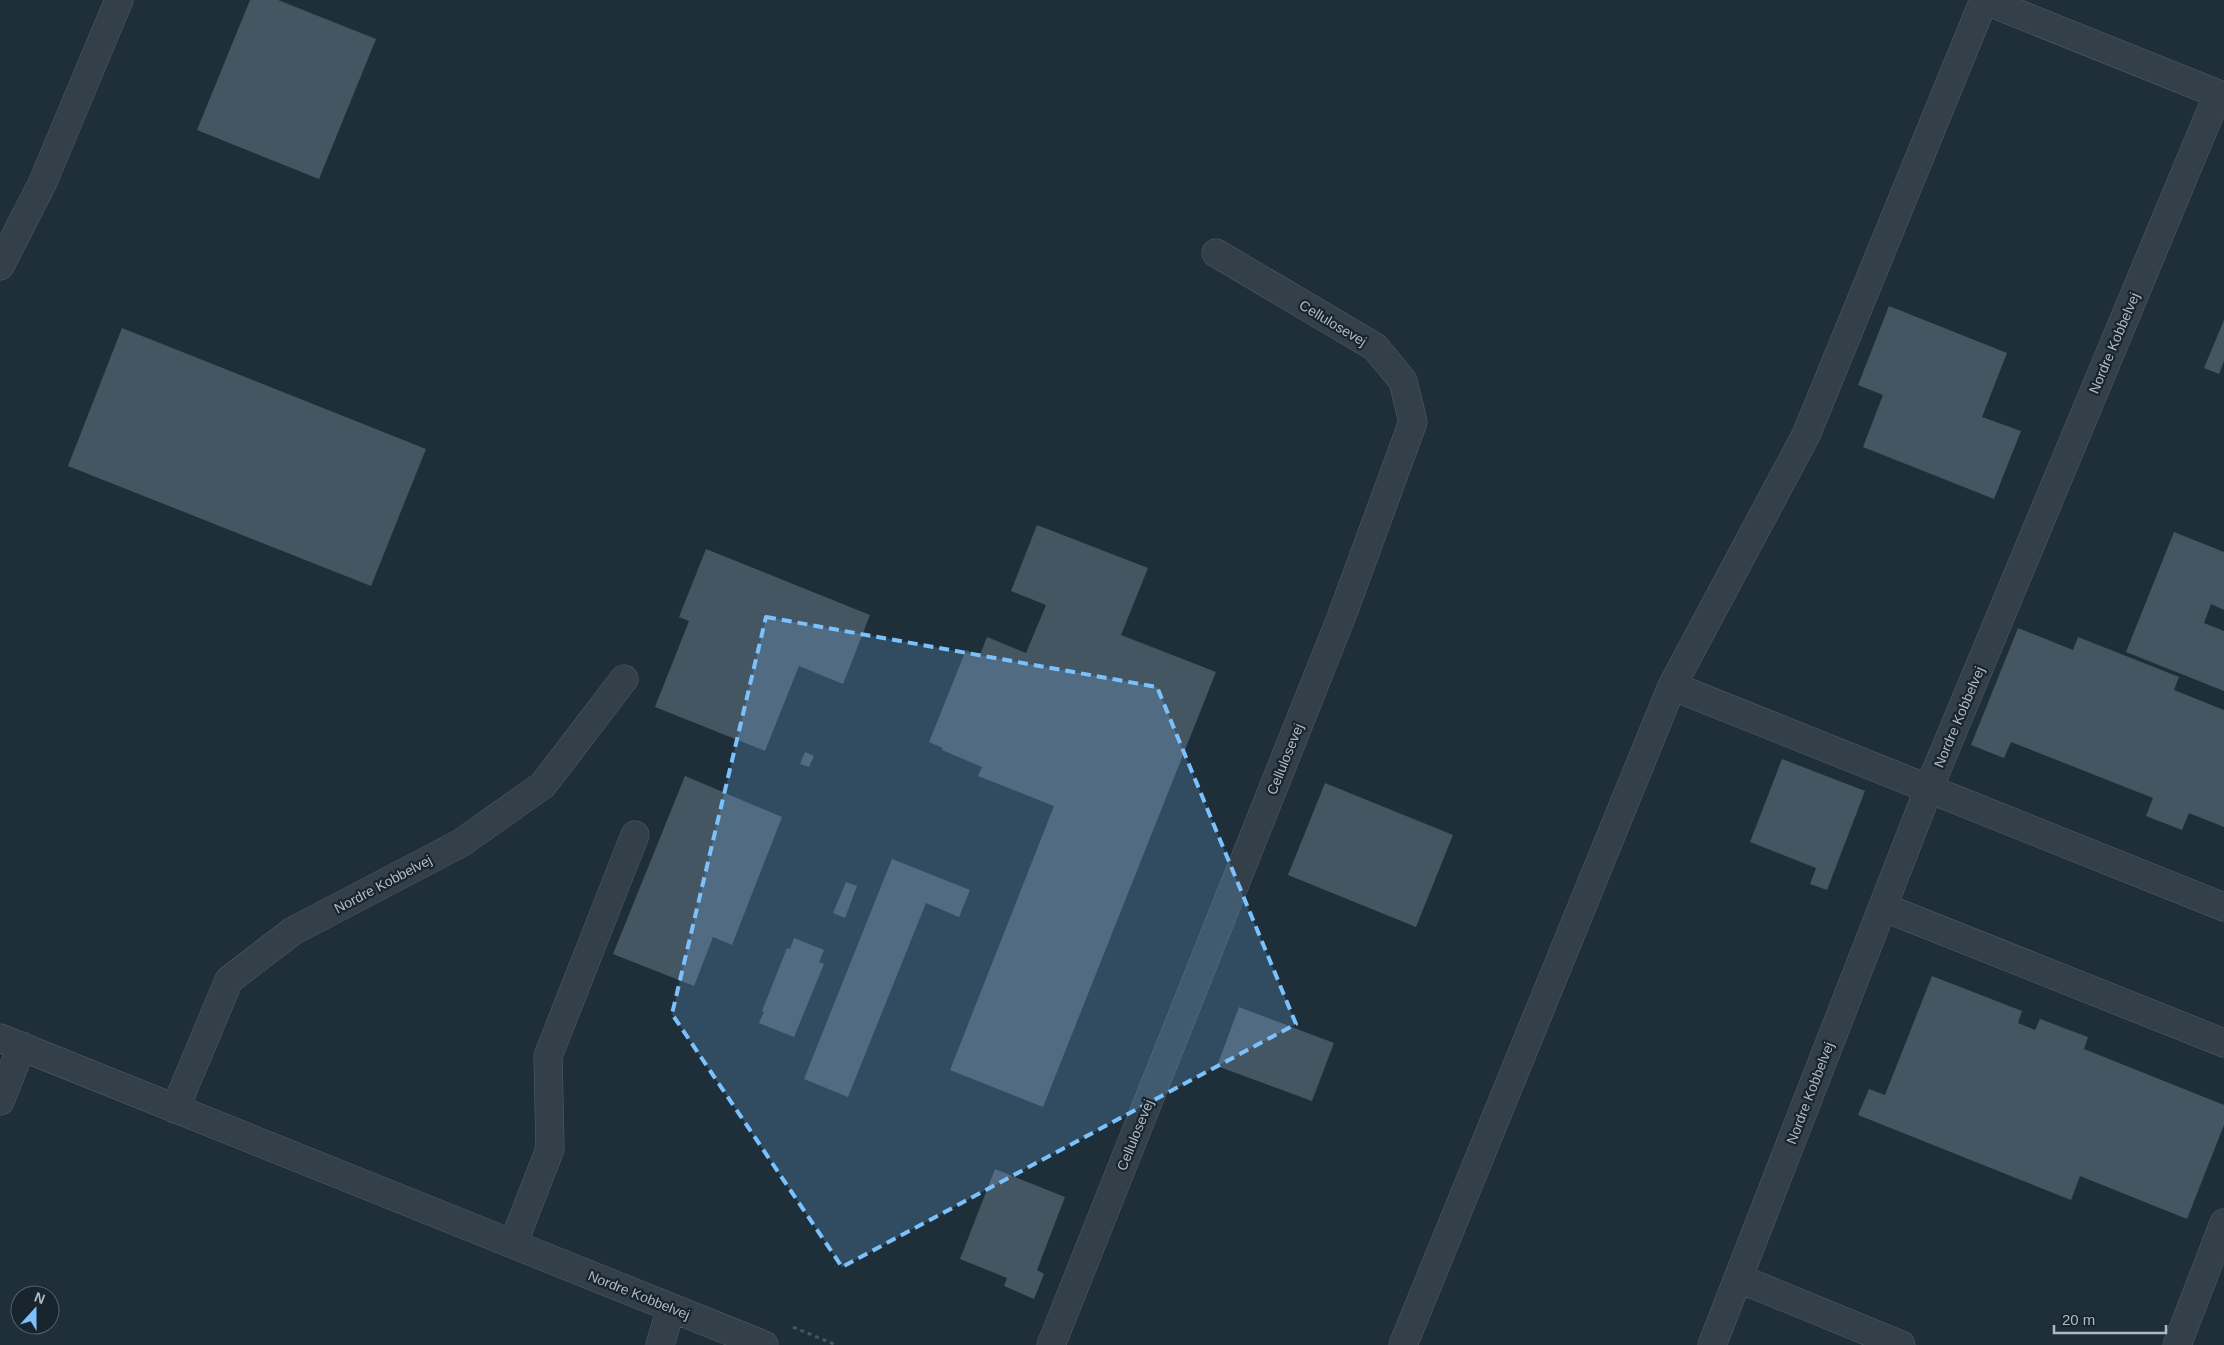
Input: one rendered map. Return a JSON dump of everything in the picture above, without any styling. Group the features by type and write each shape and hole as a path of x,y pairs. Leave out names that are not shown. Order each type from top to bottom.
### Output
{"street":[{"path":"0,266 42,184 119,0"},
{"name":"Nordre Kobbelvej","path":"1672,686 1806,435 1984,0 2218,94 1929,788 1712,1345"},
{"name":"Cellulosevej","path":"1051,1345 1342,618 1413,422 1403,381 1375,347 1216,253"},
{"name":"Nordre Kobbelvej","path":"175,1109 229,980 293,931 461,843 543,785 624,679"},
{"path":"1403,1345 1672,686 2224,906"},
{"path":"513,1244 550,1149 548,1056 635,835"},
{"path":"1883,907 2224,1043"},
{"path":"0,1102 11,1042"},
{"name":"Nordre Kobbelvej","path":"11,1042 764,1345"},
{"path":"2177,1345 2224,1223"},
{"path":"1738,1278 1901,1345"},
{"path":"660,1345 671,1308"}],"highlighted area":[{"path":"766,617 1157,687 1296,1024 842,1267 672,1014"}],"building":[{"path":"250,0 278,0 376,39 319,179 197,130"},
{"path":"1889,306 2007,353 1982,417 2021,431 1994,499 1863,447 1883,395 1858,385"},
{"path":"2224,320 2224,361 2219,374 2204,368"},
{"path":"122,328 426,449 371,586 68,466"},
{"path":"1037,525 1148,568 1121,635 1216,672 1043,1107 950,1070 1054,806 978,776 982,767 942,750 943,748 929,742 966,650 980,655 987,637 1026,653 1046,605 1011,591"},
{"path":"2174,532 2224,552 2224,610 2211,604 2204,623 2224,631 2224,691 2126,652"},
{"path":"706,549 870,615 843,684 799,666 765,751 655,707 689,621 679,617"},
{"path":"2018,628 2073,650 2078,637 2179,677 2174,690 2224,710 2224,827 2189,813 2182,830 2146,816 2153,798 2011,742 2004,758 1971,745"},
{"path":"805,752 814,756 809,767 800,764"},
{"path":"1782,759 1865,791 1827,890 1810,884 1816,868 1750,842"},
{"path":"685,776 782,817 732,945 713,937 694,986 613,954"},
{"path":"1325,783 1453,835 1416,927 1288,875"},
{"path":"892,859 970,890 959,917 926,903 848,1097 804,1079"},
{"path":"846,882 857,886 845,918 833,913"},
{"path":"794,938 824,950 819,962 824,964 794,1037 759,1023 787,948 790,949"},
{"path":"1932,976 2022,1011 2018,1023 2035,1030 2040,1019 2088,1037 2084,1049 2224,1105 2224,1125 2187,1219 2080,1176 2071,1200 1858,1115 1869,1089 1885,1095"},
{"path":"1239,1007 1334,1043 1312,1101 1217,1066"},
{"path":"995,1169 1065,1197 1037,1270 1044,1274 1034,1299 1004,1286 1007,1278 960,1259"}]}
